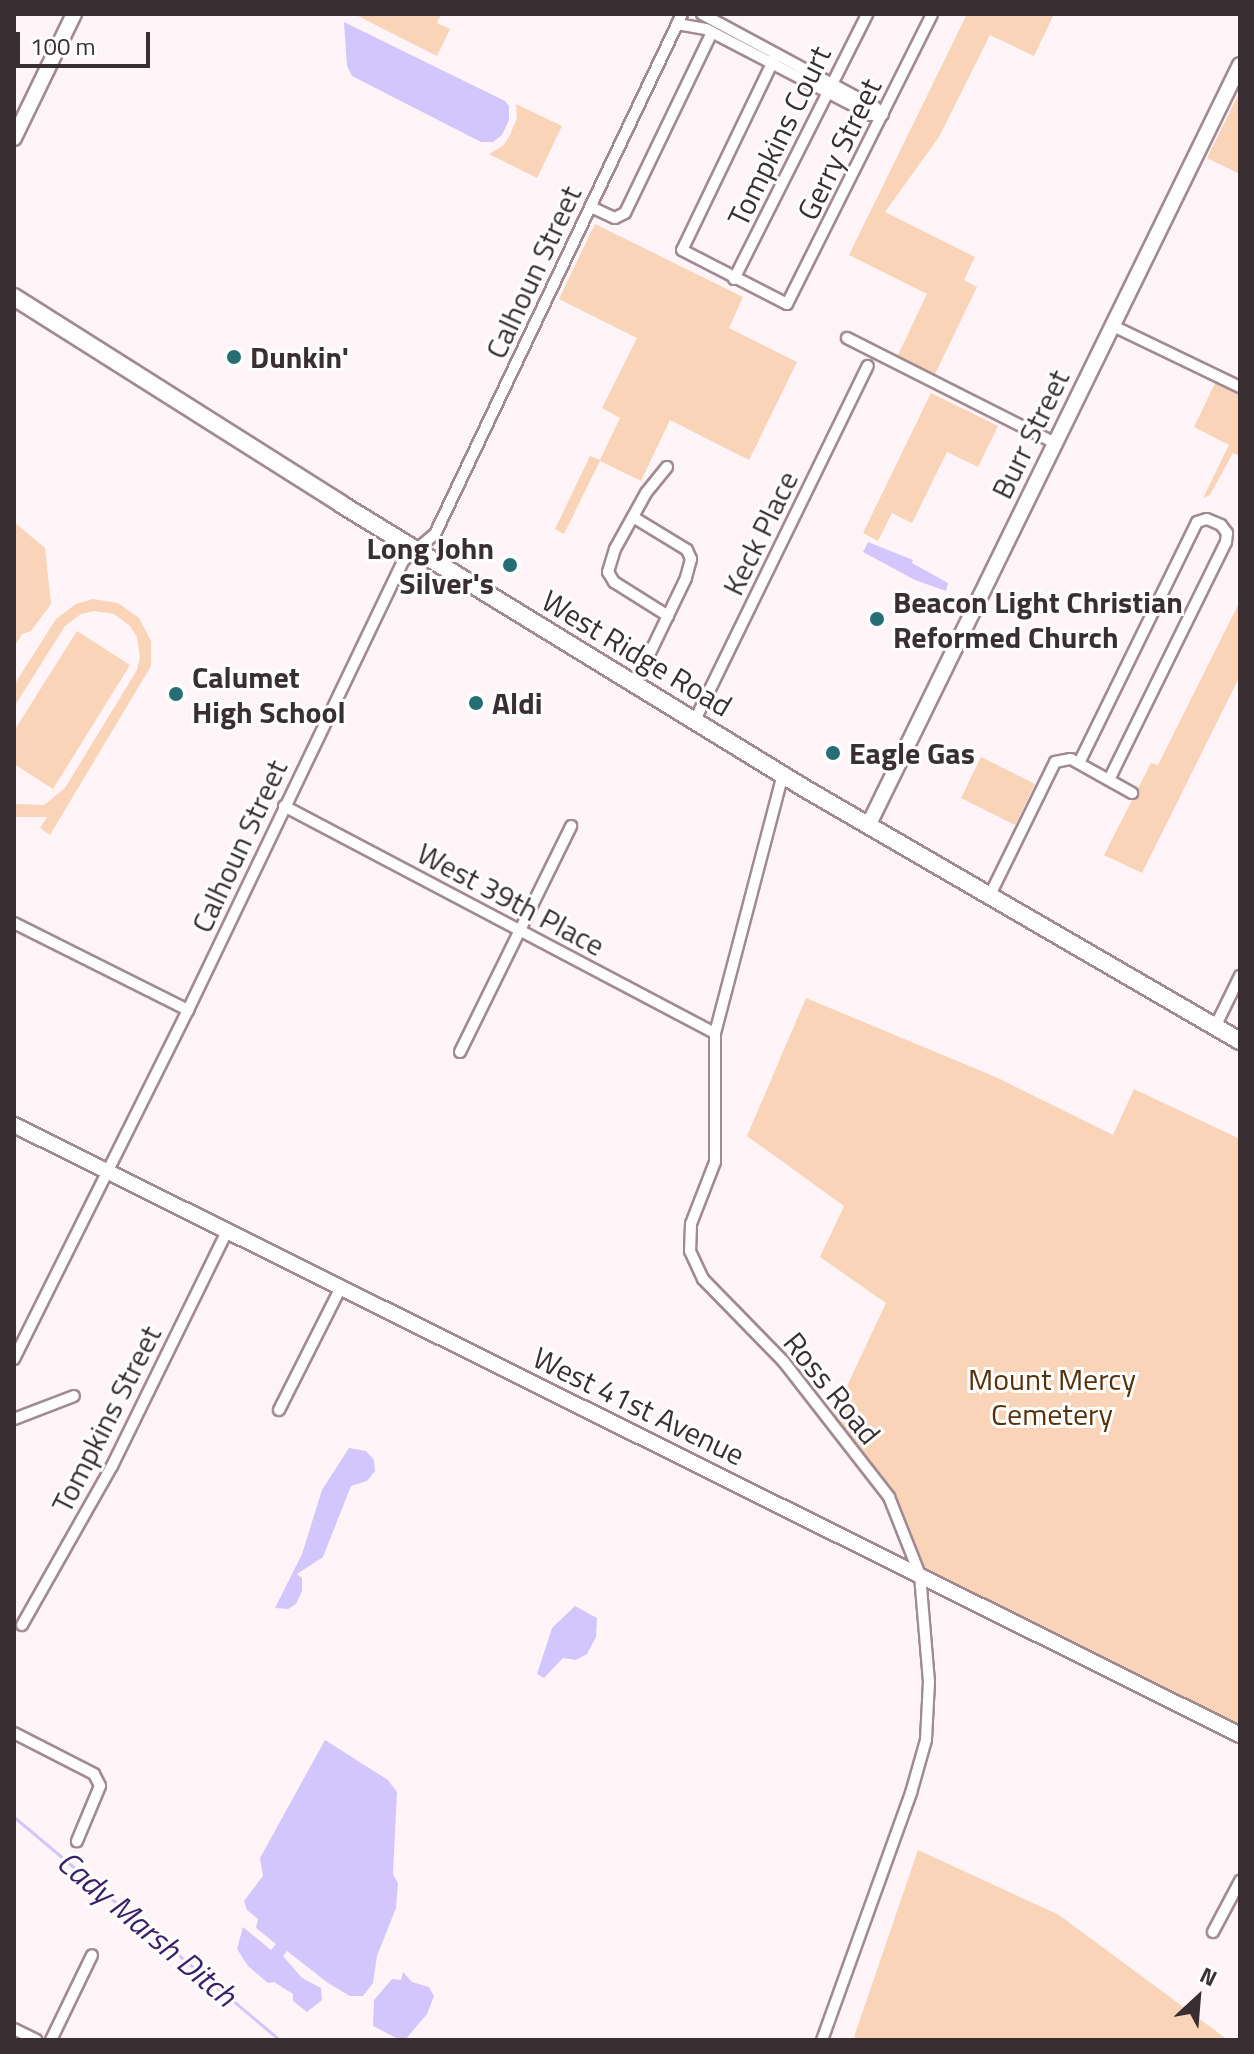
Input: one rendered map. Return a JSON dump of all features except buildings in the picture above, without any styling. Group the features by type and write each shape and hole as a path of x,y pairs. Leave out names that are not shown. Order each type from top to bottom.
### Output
{"main road":[{"name":"West Ridge Road","path":"14,297 416,551 868,826 1240,1041"}],"street":[{"path":"14,138 74,14"},
{"path":"702,14 774,59"},
{"name":"Tompkins Court","path":"734,279 867,14"},
{"name":"Gerry Street","path":"734,279 787,304 932,14"},
{"path":"679,19 774,59 875,107 881,114"},
{"name":"Calhoun Street","path":"14,1359 188,1010 403,561 435,534 679,19"},
{"name":"Calhoun Street","path":"591,207 620,217 712,32"},
{"path":"734,279 683,252 774,59"},
{"name":"Burr Street","path":"868,826 1240,65"},
{"path":"1113,326 1240,387"},
{"path":"847,338 1055,443"},
{"name":"Keck Place","path":"695,720 868,366"},
{"path":"667,467 648,489 610,559 608,575 668,616"},
{"path":"633,517 690,554 686,578 635,684"},
{"path":"1079,763 1197,522 1207,519 1221,525 1227,533 1225,545 1109,780"},
{"path":"989,897 1053,765 1064,758 1079,763 1132,793"},
{"name":"Ross Road","path":"783,774 715,1033 715,1162 691,1224 690,1251 703,1279 784,1362 889,1497 920,1575 929,1682 926,1740 911,1793 822,2040"},
{"name":"West 39th Place","path":"284,806 715,1033"},
{"path":"460,1052 571,826"},
{"path":"14,923 188,1010"},
{"path":"1215,1027 1240,976"},
{"name":"West 41st Avenue","path":"14,1125 1240,1735"},
{"name":"Tompkins Street","path":"22,1625 112,1466 227,1231"},
{"path":"279,1410 341,1287"},
{"path":"14,1419 74,1396"},
{"path":"14,1733 94,1774 100,1786 77,1841"},
{"path":"1213,1932 1240,1881"},
{"path":"51,2040 92,1955"},
{"path":"14,2029 37,2040"}],"green space":[{"path":"354,14 441,14 437,23 450,29 437,56"},
{"path":"967,14 1054,14 1034,56 990,35 939,137 885,212 975,257 964,280 977,287 934,376 897,357 927,294 849,255"},
{"path":"1240,91 1240,174 1207,158"},
{"path":"516,104 562,126 537,178 489,154 503,146 510,135 517,118"},
{"path":"595,224 743,297 729,328 797,362 749,460 670,420 641,481 600,461 564,534 555,529 590,456 600,460 620,418 602,408 637,338 559,299"},
{"path":"1215,383 1240,395 1240,456 1233,453 1210,495 1203,498 1229,445 1194,427"},
{"path":"931,393 998,426 978,467 947,452 912,523 892,513 878,541 863,533"},
{"path":"14,522 45,548 51,604 31,631 22,634 14,647"},
{"path":"93,599 118,603 139,618 151,641 151,666 50,835 40,828 47,817 14,817 14,804 44,805 65,788 137,670 140,657 137,637 130,626 114,614 94,611 81,614 65,626 14,707 14,685 56,619 76,604"},
{"path":"1240,601 1240,676 1142,873 1104,855 1151,763 1158,765"},
{"path":"77,631 130,665 53,789 14,764 14,731"},
{"path":"981,757 1035,784 1015,825 961,798"},
{"name":"Mount Mercy Cemetery","path":"806,998 998,1078 1113,1135 1134,1089 1240,1139 1240,1732 922,1571 906,1520 833,1416 886,1303 820,1257 844,1206 747,1136"},
{"path":"918,1850 1059,1915 1228,2040 853,2040"}],"shaded area":[{"path":"344,22 505,101 509,106 509,120 502,135 493,142 481,142 352,76 347,66"},
{"path":"868,542 913,560 912,563 948,583 946,591 915,580 863,552"},
{"path":"349,1448 366,1451 374,1460 375,1471 367,1481 351,1486 323,1557 297,1574 302,1578 302,1591 296,1604 288,1609 275,1608 302,1554 322,1490"},
{"path":"575,1606 597,1618 596,1637 587,1654 576,1660 563,1658 544,1678 537,1674 552,1628"},
{"path":"325,1740 388,1780 397,1792 393,1874 398,1883 396,1908 377,1956 373,1983 363,1996 350,1996 328,1983 287,1951 283,1956 302,1978 321,1988 322,2000 307,2012 293,2001 293,1994 274,1982 268,1983 248,1966 237,1949 243,1927 271,1950 276,1944 256,1928 258,1919 247,1910 244,1901 263,1876 260,1858"},
{"path":"403,1972 412,1982 429,1987 434,1996 427,2014 405,2040 400,2040 373,2026 374,2000 392,1979 401,1980"}],"waterway":[{"name":"Cady Marsh Ditch","path":"14,1817 280,2040"}],"place":[{"name":"Dunkin'","path":"234,357"},
{"name":"Long John Silver's","path":"510,565"},
{"name":"Beacon Light Christian Reformed Church","path":"877,619"},
{"name":"Calumet High School","path":"176,694"},
{"name":"Aldi","path":"476,703"},
{"name":"Eagle Gas","path":"833,753"}]}
